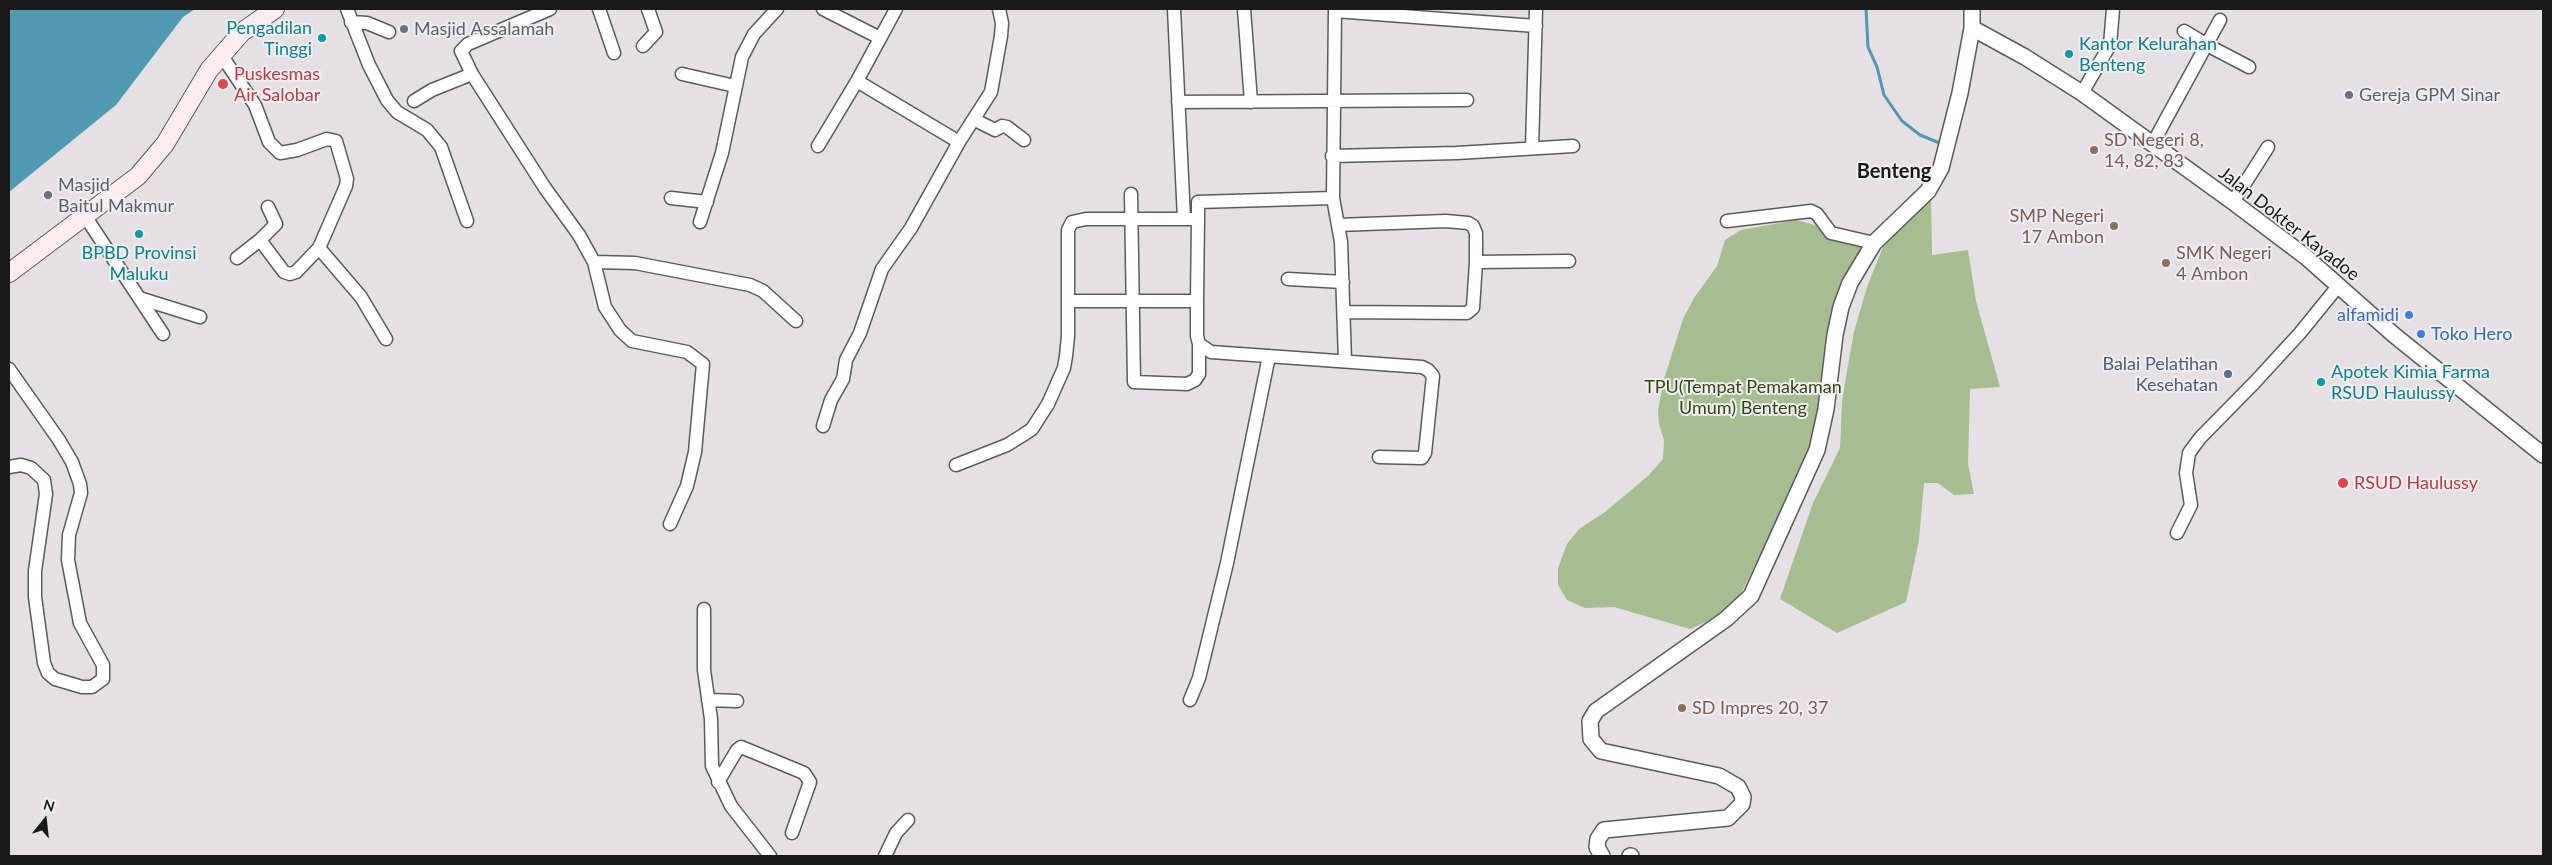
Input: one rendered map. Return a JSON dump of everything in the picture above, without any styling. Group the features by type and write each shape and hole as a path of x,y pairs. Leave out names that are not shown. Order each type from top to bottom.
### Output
{"main road":[{"path":"9,273 138,176 152,160 210,70 242,32 275,9"}],"street":[{"path":"347,9 369,65 387,100 397,112 427,130 436,140 468,222"},
{"path":"550,9 463,47 461,53 472,74 545,188 579,235 594,262 605,307 620,330 632,341 687,352 704,364 695,452 687,486 670,524"},
{"path":"600,9 614,53"},
{"path":"643,46 656,32 648,9"},
{"path":"700,222 722,153 742,57 754,34 777,9"},
{"path":"823,9 880,38"},
{"path":"818,146 857,81 896,9"},
{"path":"823,426 831,400 843,379 846,360 860,333 882,269 911,228 959,142 991,92 1002,23 999,9"},
{"path":"1174,9 1184,219"},
{"path":"1244,9 1251,102"},
{"path":"1532,148 1536,9"},
{"path":"1602,856 1597,847 1598,839 1604,830 1728,818 1742,804 1741,792 1733,782 1720,776 1602,751 1591,739 1590,721 1596,711 1726,620 1750,596 1817,450 1826,408 1833,344 1841,307 1857,270 1886,229 1928,191 1939,174 1957,111 1972,28 1972,9"},
{"path":"2082,93 2110,45 2113,9"},
{"path":"1345,361 1343,282 1338,224 1333,198 1335,10 1447,15 1536,26"},
{"path":"2153,143 2220,20"},
{"path":"351,22 367,23 389,32"},
{"name":"Jalan Dokter Kayadoe","path":"1972,28 2025,57 2082,93 2233,202 2306,257 2394,335 2543,455"},
{"path":"2184,31 2249,67"},
{"path":"222,56 256,105 269,142 280,153 297,150 327,139 336,141 347,179 346,186 320,248 302,268 290,274 284,272 260,240"},
{"path":"414,100 432,90 472,74"},
{"path":"682,74 735,86"},
{"path":"857,81 959,142"},
{"path":"1178,102 1467,100"},
{"path":"974,120 995,130 1002,126 1010,128 1024,140"},
{"path":"1332,156 1456,153 1573,146"},
{"path":"2233,202 2268,147"},
{"path":"1131,194 1134,382 1187,384 1195,380 1199,374 1199,344 1197,336 1198,202"},
{"path":"671,198 707,202"},
{"path":"1183,202 1333,198"},
{"path":"237,258 260,240 276,224 268,206"},
{"path":"1727,221 1811,212 1817,214 1831,233 1874,244"},
{"path":"85,216 163,334"},
{"path":"956,465 1010,443 1032,429 1039,420 1064,368 1068,336 1068,230 1072,222 1086,219 1198,219"},
{"path":"1338,224 1446,221 1468,223 1473,226 1476,233 1474,306 1470,312 1344,312"},
{"path":"320,248 361,297 386,340"},
{"path":"594,262 611,261 642,264 750,285 763,291 796,320"},
{"path":"1476,262 1569,261"},
{"path":"1288,279 1343,282"},
{"path":"2177,533 2191,505 2186,472 2189,452 2200,438 2300,333 2339,286"},
{"path":"139,298 200,317"},
{"path":"1068,301 1197,301"},
{"path":"1199,344 1211,352 1422,367 1428,370 1432,376 1425,453 1422,458 1379,457"},
{"path":"1190,700 1199,678 1227,563 1269,356"},
{"path":"9,369 59,440 72,462 80,484 80,493 69,535 68,560 80,623 103,665 103,680 92,687 82,687 55,679 48,673 44,663 35,597 35,571 46,494 44,480 31,468 21,465 9,467"},
{"path":"704,609 704,670 711,719 710,758 718,782 731,806 770,856"},
{"path":"708,700 736,701"},
{"path":"718,782 737,750 741,747 804,773 810,782 792,833"},
{"path":"885,856 896,833 908,820"}],"green space":[{"path":"1931,192 1932,255 1968,250 1976,301 2000,387 1970,389 1968,464 1974,494 1954,495 1938,483 1924,483 1919,540 1906,602 1837,633 1780,599 1813,503 1840,448 1842,402 1847,371 1854,332 1867,287 1889,232"},
{"name":"TPU(Tempat Pemakaman Umum) Benteng","path":"1796,220 1868,239 1858,260 1836,296 1827,334 1825,403 1811,451 1738,600 1706,622 1690,629 1614,607 1585,608 1567,600 1558,585 1558,568 1567,544 1579,529 1605,512 1648,476 1663,459 1664,440 1659,424 1658,411 1664,379 1683,319 1694,298 1717,266 1725,240 1741,230"}],"water":[{"path":"9,9 195,9 183,17 116,105 9,192"}],"waterway":[{"path":"1866,9 1868,47 1877,67 1884,95 1902,121 1920,135 1942,144"}],"place":[{"name":"Masjid Assalamah","path":"404,29"},
{"name":"Pengadilan Tinggi","path":"322,38"},
{"name":"Kantor Kelurahan Benteng","path":"2069,54"},
{"name":"Puskesmas Air Salobar","path":"223,84"},
{"name":"Gereja GPM Sinar","path":"2349,95"},
{"name":"SD Negeri 8, 14, 82, 83","path":"2094,150"},
{"name":"Masjid Baitul Makmur","path":"48,195"},
{"name":"SMP Negeri 17 Ambon","path":"2114,226"},
{"name":"BPBD Provinsi Maluku","path":"139,234"},
{"name":"SMK Negeri 4 Ambon","path":"2166,263"},
{"name":"alfamidi","path":"2409,315"},
{"name":"Toko Hero","path":"2421,334"},
{"name":"Balai Pelatihan Kesehatan","path":"2228,374"},
{"name":"Apotek Kimia Farma RSUD Haulussy","path":"2321,382"},
{"name":"RSUD Haulussy","path":"2343,483"},
{"name":"SD Impres 20, 37","path":"1682,708"}],"district":[{"name":"Benteng","path":"1894,172"}]}
